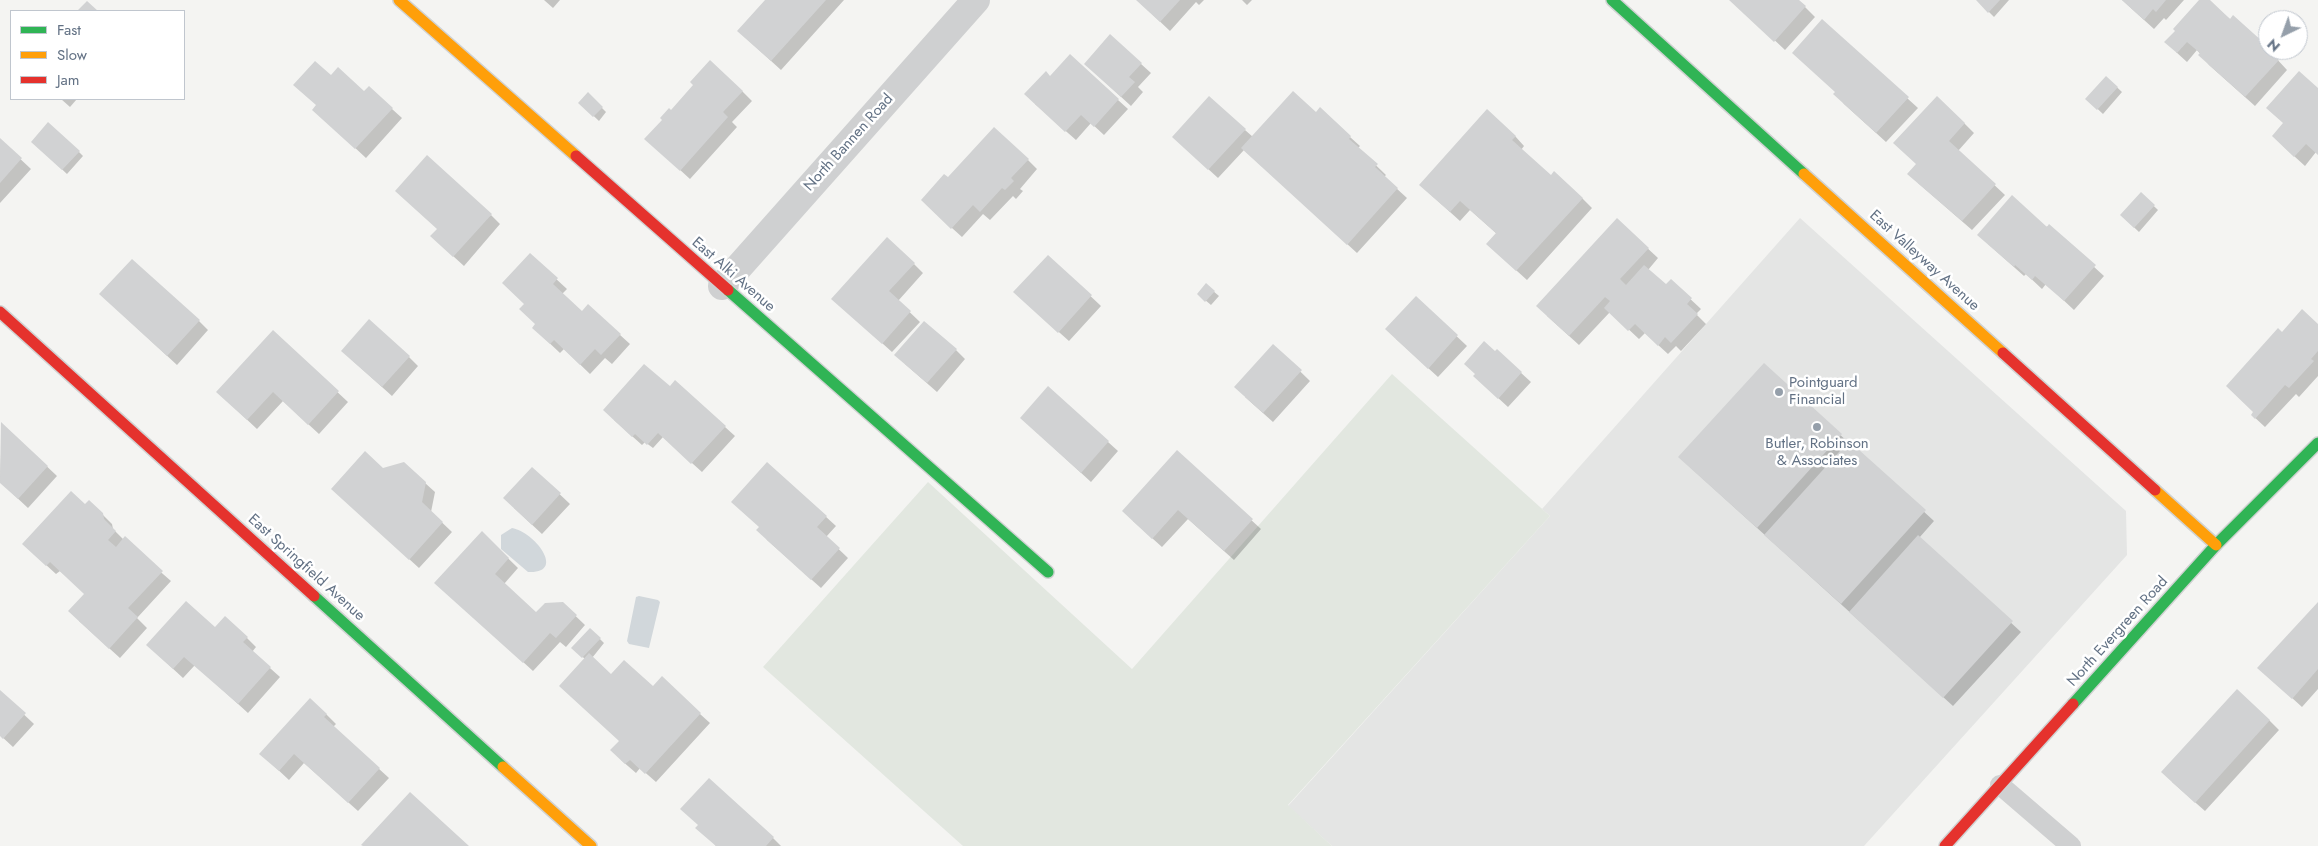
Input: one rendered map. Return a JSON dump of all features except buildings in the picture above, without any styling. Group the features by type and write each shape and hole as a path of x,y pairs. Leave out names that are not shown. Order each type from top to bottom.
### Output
{"street":[{"name":"East Alki Avenue","path":"399,0 1048,572"},
{"name":"North Bannen Road","path":"722,286 976,0"},
{"name":"East Valleyway Avenue","path":"1612,0 2216,545"},
{"name":"East Springfield Avenue","path":"0,312 591,846"},
{"name":"North Evergreen Road","path":"1945,846 2216,545 2318,443"}],"lane":[{"path":"2000,785 2071,846"}],"shaded area":[{"path":"1800,218 2126,511 2127,555 1864,846 1332,846 1288,806 1550,516 1542,509"},
{"path":"1392,374 1550,516 1288,805 1332,846 963,846 763,667 928,482 1132,669"},
{"path":"512,528 521,531 537,544 546,560 545,567 539,571 528,572 501,549 501,535"},
{"path":"639,596 660,602 649,648 629,644 627,641 636,597"}],"traffic: fast":[{"path":"1612,0 1804,174"},
{"path":"728,290 1048,572"},
{"path":"2073,704 2216,545 2318,443"},
{"path":"314,596 503,767"}],"traffic: slow":[{"path":"399,0 576,156"},
{"path":"1804,174 2003,353"},
{"path":"2155,490 2216,545"},
{"path":"503,767 591,846"}],"traffic: jam":[{"path":"576,156 728,290"},
{"path":"0,312 314,596"},
{"path":"2003,353 2155,490"},
{"path":"1945,846 2073,704"}],"place":[{"name":"Pointguard Financial","path":"1779,392"},
{"name":"Butler, Robinson & Associates","path":"1817,427"}]}
